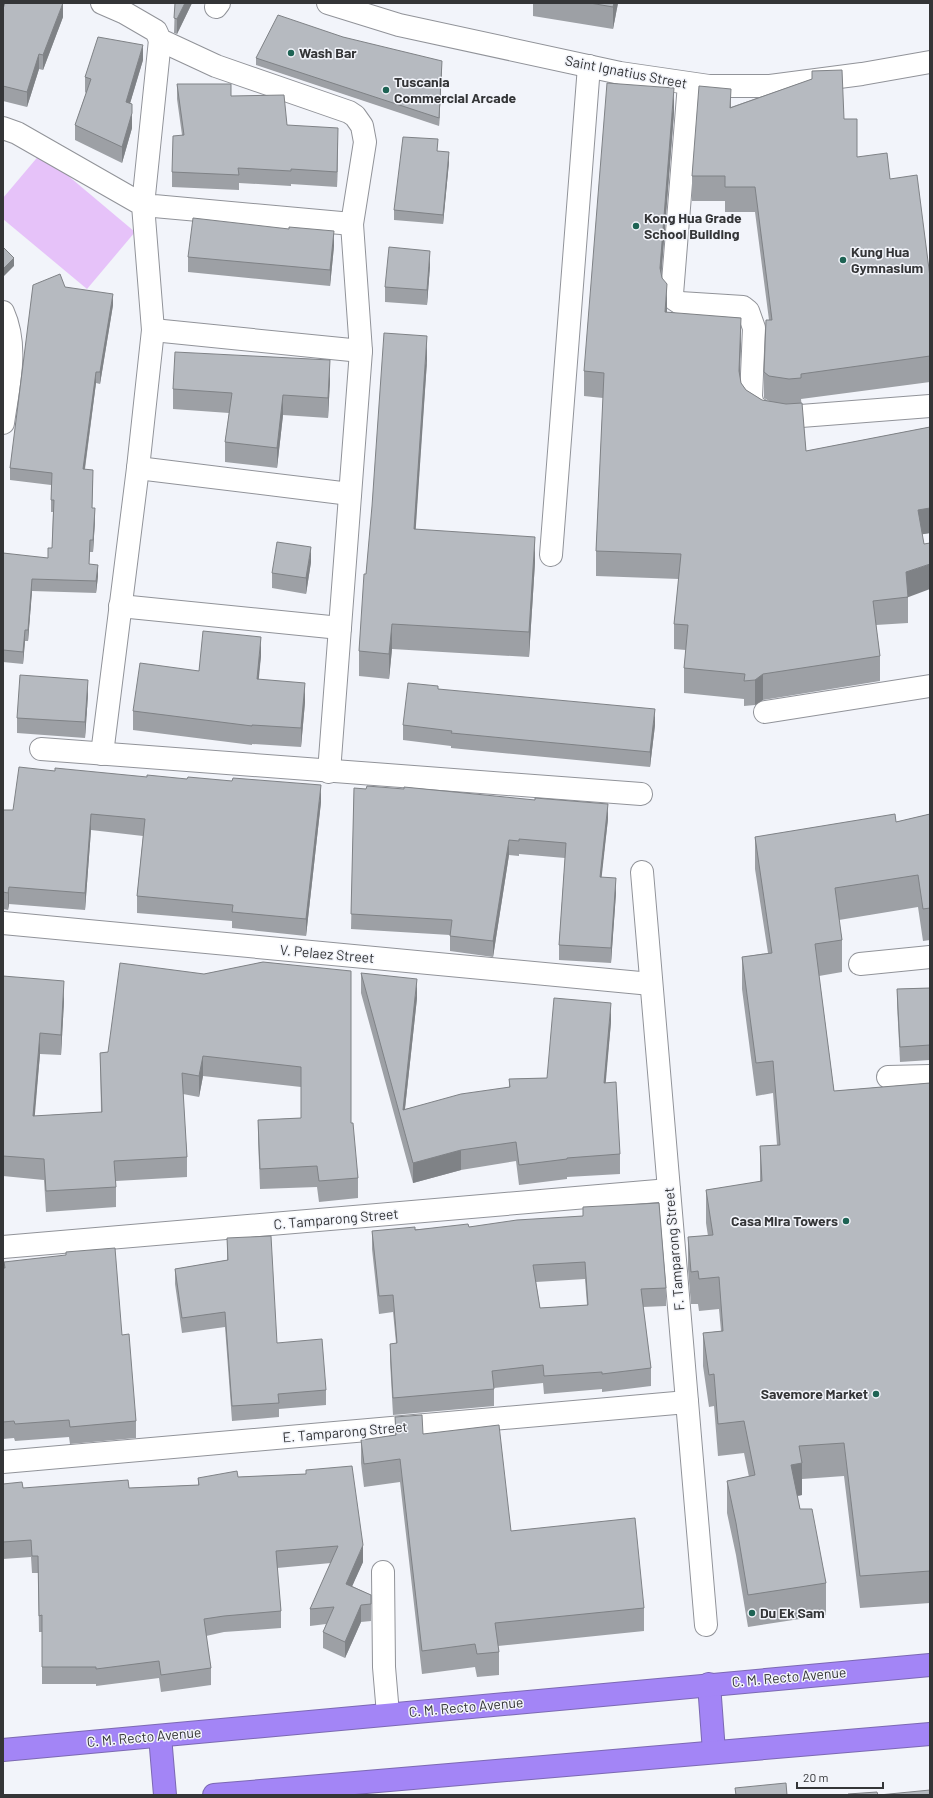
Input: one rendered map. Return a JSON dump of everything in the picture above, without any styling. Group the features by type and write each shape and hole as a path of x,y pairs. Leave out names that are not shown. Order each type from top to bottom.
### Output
{"highway":[{"name":"C. M. Recto Avenue","path":"3,1750 709,1684 930,1665"},
{"path":"709,1684 714,1752"},
{"path":"214,1795 930,1734"},
{"path":"160,1736 165,1795"}],"street":[{"path":"102,3 125,13 156,31 160,40 143,206 153,330 138,468 102,754"},
{"name":"Saint Ignatius Street","path":"328,3 399,25 589,66 688,84 728,87 770,86 862,74 930,62"},
{"path":"160,40 216,66 349,112 355,116 362,126 365,142 352,224 361,351 329,772"},
{"path":"551,555 589,66"},
{"path":"688,84 672,294 674,300 680,303 743,307 748,311 754,328 751,397 753,405 764,413 788,417 930,406"},
{"path":"3,128 17,133 143,206 352,224"},
{"path":"3,312 8,323 12,346 11,367 3,423"},
{"path":"153,330 361,351"},
{"path":"138,468 350,494"},
{"path":"120,606 340,628"},
{"path":"764,712 930,686"},
{"path":"41,749 329,772 641,794"},
{"name":"F. Tamparong Street","path":"642,872 706,1625"},
{"name":"V. Pelaez Street","path":"3,923 651,984"},
{"path":"860,964 930,957"},
{"path":"888,1077 930,1076"},
{"name":"C. Tamparong Street","path":"3,1247 669,1190"},
{"name":"E. Tamparong Street","path":"3,1462 687,1402"},
{"path":"383,1572 384,1667 388,1714"}],"shaded area":[{"path":"41,153 135,232 87,289 3,219 3,198"}],"building":[{"path":"5,3 63,3 43,55 39,54 27,92 3,86 3,9"},
{"path":"175,3 185,3 177,19 174,18"},
{"path":"590,3 614,3 613,7"},
{"name":"Tuscania Commercial Arcade","path":"278,15 343,37 442,61 439,118 256,58"},
{"path":"98,37 143,45 126,102 132,104 132,113 122,147 75,125 91,79 85,77"},
{"name":"Kung Hua Gymnasium","path":"842,70 844,119 857,119 857,157 887,153 890,179 917,175 930,277 930,356 801,374 801,378 789,379 769,376 764,372 766,320 772,320 755,187 725,187 725,176 692,176 699,86 731,89 730,108 812,79 812,71"},
{"path":"607,83 674,88 660,268 662,278 667,284 665,312 741,318 739,371 741,383 746,390 762,400 786,404 802,403 806,451 930,427 930,508 918,510 924,544 930,543 930,564 906,572 908,597 873,601 880,656 763,674 755,680 744,681 745,674 684,668 688,625 674,624 681,554 596,551 604,373 584,371"},
{"path":"177,84 231,84 231,96 284,95 287,125 338,128 337,172 238,168 239,175 172,172 173,136 184,135"},
{"path":"403,137 438,139 437,151 449,152 443,215 394,210"},
{"path":"193,218 289,229 289,227 334,231 330,270 188,257"},
{"path":"3,247 14,258 3,269"},
{"path":"389,247 430,251 427,290 385,287"},
{"path":"60,274 65,287 113,294 100,372 96,372 83,469 93,470 92,508 95,508 93,540 90,540 89,564 98,565 96,581 32,579 28,630 25,630 23,652 3,650 3,553 48,558 48,548 52,548 54,500 51,500 52,473 10,468 33,285"},
{"path":"384,333 427,336 414,529 535,537 529,632 392,624 389,654 359,651 364,574 366,574 372,506"},
{"path":"175,352 330,360 328,398 283,395 277,448 225,442 232,393 173,389"},
{"path":"277,542 311,547 306,578 272,573"},
{"path":"203,631 261,637 257,679 305,683 301,728 252,726 133,711 140,663 199,671"},
{"path":"20,675 88,680 85,722 17,718"},
{"path":"408,683 438,686 438,689 655,709 650,752 451,733 452,731 403,725"},
{"path":"19,767 55,771 55,768 147,777 147,775 232,781 233,778 321,785 306,919 232,912 233,905 137,896 145,819 91,814 85,893 9,887 8,893 3,892 3,810 13,810"},
{"path":"367,786 404,789 404,787 535,800 535,798 608,804 600,877 616,878 611,948 559,945 566,843 519,839 519,841 509,840 493,941 450,936 452,920 351,914 354,788 366,789"},
{"path":"895,814 896,822 930,814 930,908 923,909 918,875 835,888 842,940 815,944 834,1091 930,1083 930,1571 860,1576 844,1443 799,1446 802,1463 791,1465 800,1509 812,1509 826,1583 748,1595 736,1523 727,1481 755,1475 744,1421 718,1424 714,1374 709,1375 703,1333 723,1331 719,1277 699,1279 698,1271 691,1272 688,1237 713,1235 706,1190 762,1181 760,1146 780,1145 773,1061 756,1063 742,957 772,953 755,837"},
{"path":"263,962 351,971 351,1123 353,1123 358,1178 319,1181 317,1166 260,1169 258,1120 301,1118 301,1067 203,1056 199,1076 182,1073 187,1157 114,1161 116,1187 46,1191 44,1159 3,1156 3,976 64,981 61,1035 40,1033 33,1116 102,1112 100,1053 108,1052 120,963 204,974"},
{"path":"361,973 417,979 403,1110 461,1094 510,1087 509,1079 547,1078 554,998 611,1003 604,1083 616,1082 620,1154 567,1158 519,1165 516,1142 461,1150 413,1163"},
{"path":"930,988 930,1045 900,1047 897,989"},
{"path":"659,1203 666,1288 641,1289 651,1368 602,1374 602,1372 544,1376 543,1365 492,1371 494,1389 393,1398 390,1344 397,1343 393,1295 379,1296 372,1231 415,1227 415,1230 468,1224 469,1227 517,1220 583,1216 583,1207","holes":["585,1262 588,1305 540,1308 533,1265"]},
{"path":"271,1236 277,1343 322,1339 326,1390 278,1394 279,1403 232,1406 225,1312 182,1318 175,1269 228,1260 227,1238"},
{"path":"115,1248 122,1335 129,1334 136,1421 70,1427 69,1420 15,1424 14,1421 3,1422 4,1262 66,1255 66,1252"},
{"path":"422,1415 423,1434 499,1425 511,1531 635,1518 644,1608 495,1623 499,1652 477,1654 475,1644 422,1651 400,1459 364,1464 361,1440 396,1435 395,1417"},
{"path":"352,1466 363,1545 346,1584 371,1595 371,1604 361,1605 345,1642 323,1632 334,1607 310,1609 338,1546 276,1551 281,1611 204,1619 211,1668 161,1675 159,1661 96,1669 96,1667 42,1667 42,1615 39,1616 38,1556 32,1556 31,1540 3,1542 3,1484 22,1482 23,1488 128,1480 129,1488 199,1485 198,1478 237,1471 238,1477 306,1474 306,1470"},
{"path":"786,1783 787,1795 736,1795 735,1788"},
{"path":"930,1790 930,1795 879,1795"},
{"path":"877,1792 878,1795 848,1795 848,1794"}],"place":[{"name":"Wash Bar","path":"291,53"},
{"name":"Tuscania Commercial Arcade","path":"386,90"},
{"name":"Kong Hua Grade School Building","path":"636,226"},
{"name":"Kung Hua Gymnasium","path":"843,260"},
{"name":"Casa Mira Towers","path":"846,1221"},
{"name":"Savemore Market","path":"876,1394"},
{"name":"Du Ek Sam","path":"752,1613"}]}
